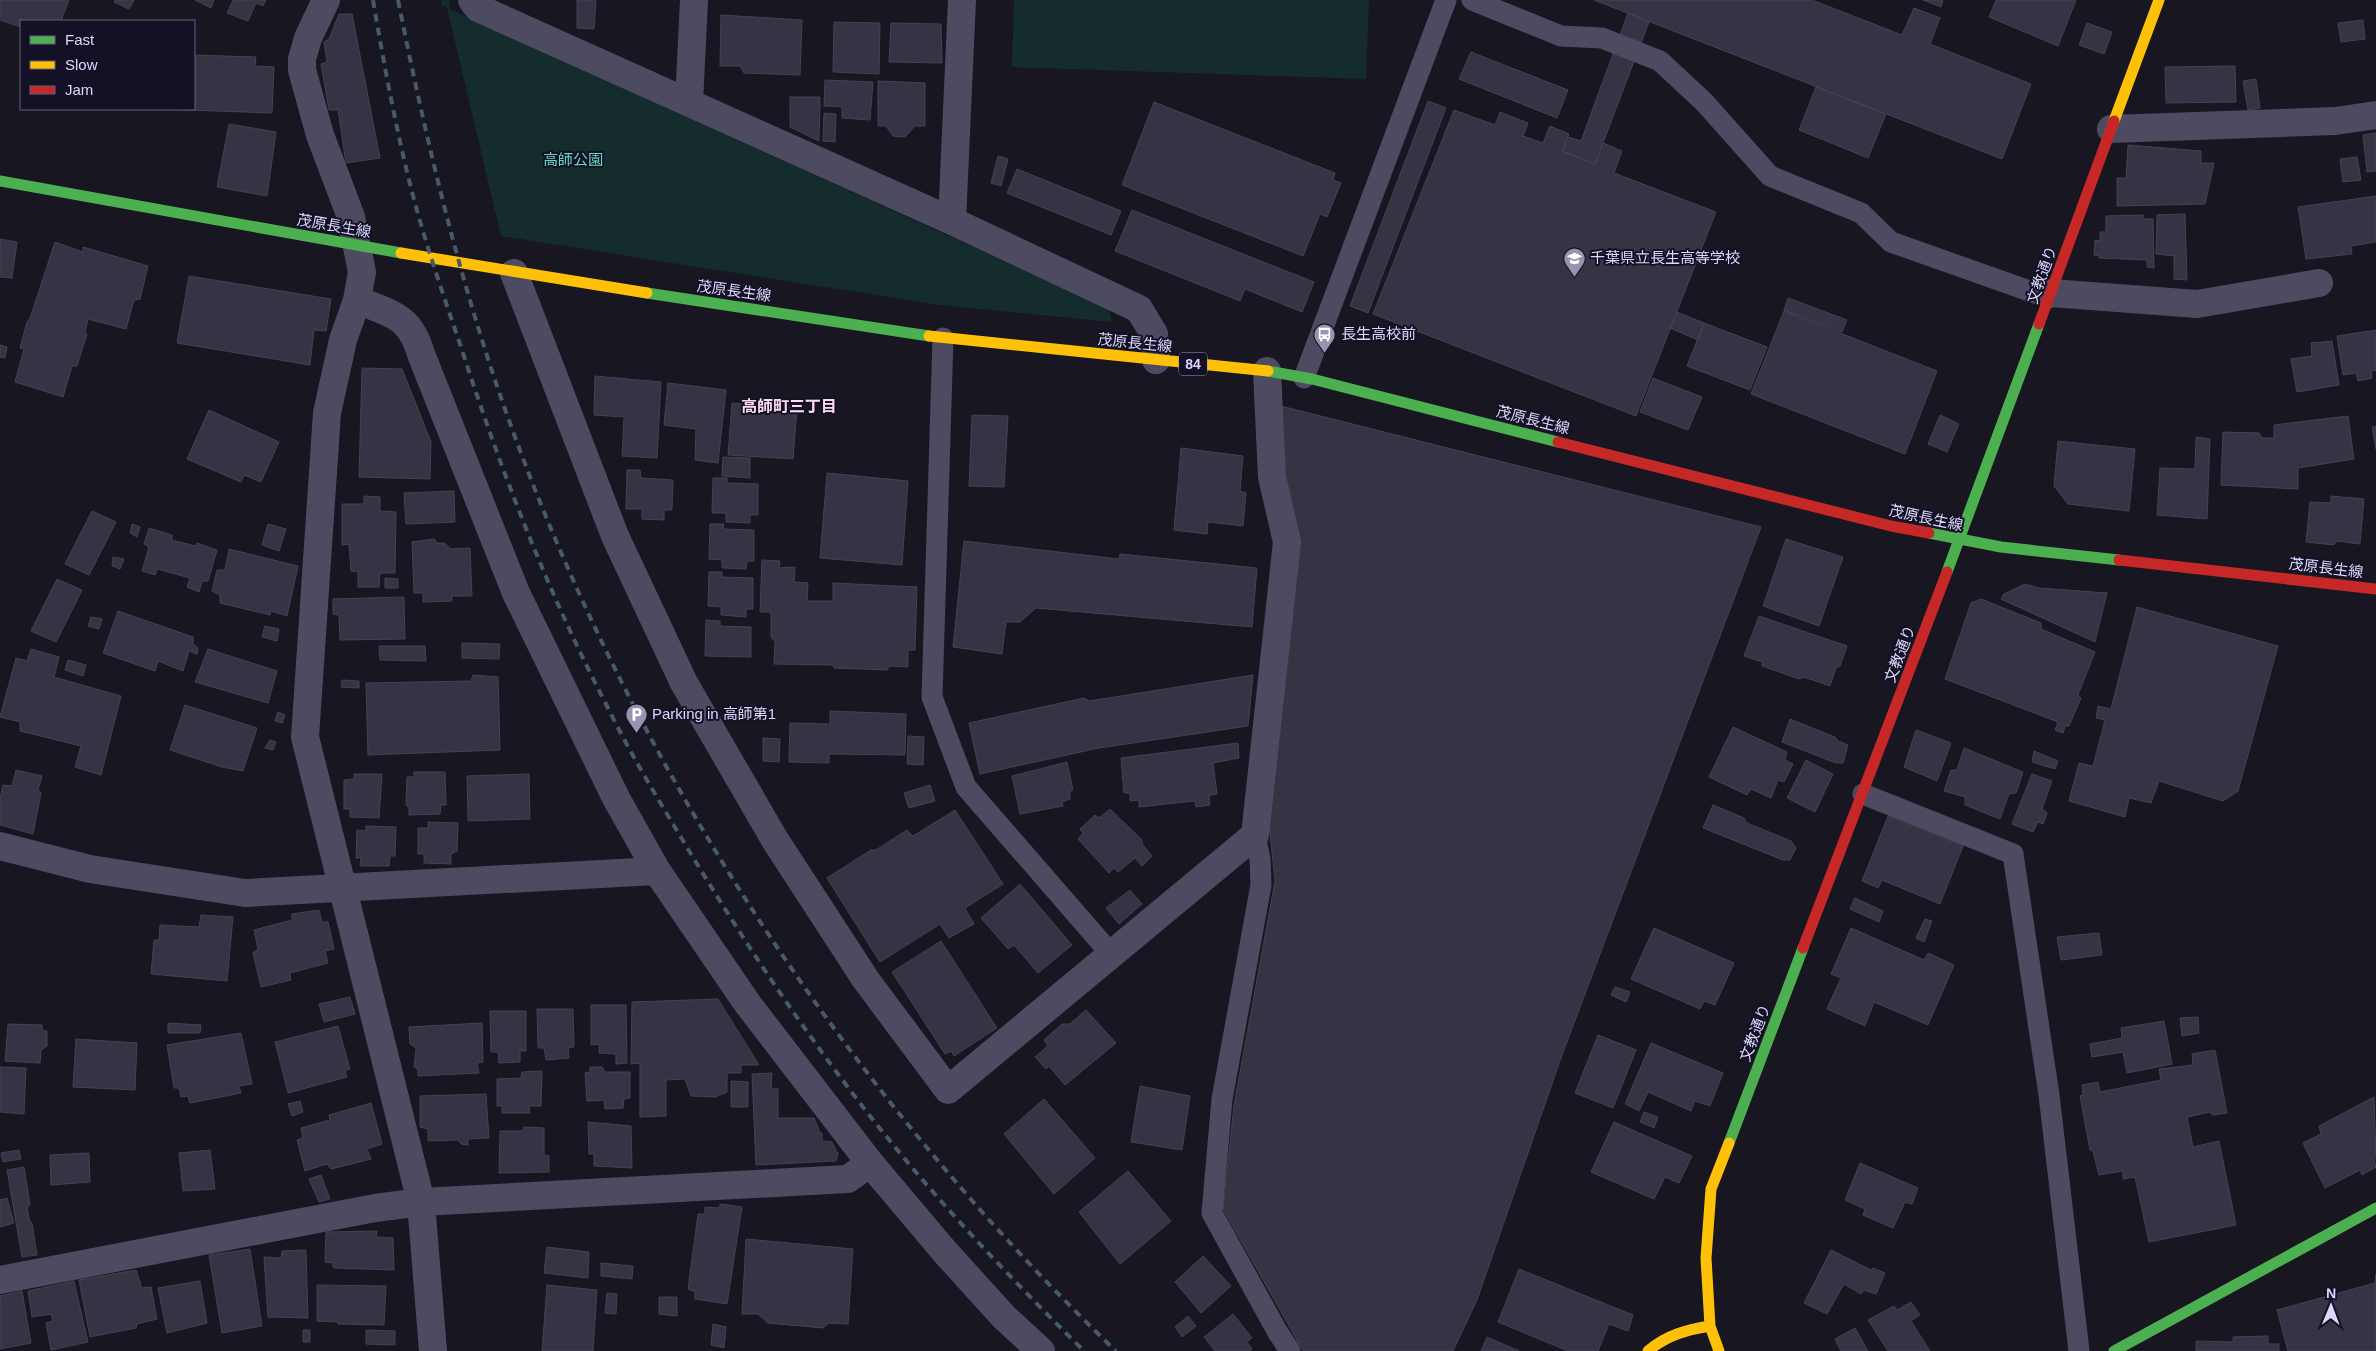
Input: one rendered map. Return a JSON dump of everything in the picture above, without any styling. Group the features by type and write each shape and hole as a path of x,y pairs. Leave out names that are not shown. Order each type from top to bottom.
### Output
{"main road":[{"name":"文教通り","path":"1719,1351 1710,1326 1706,1258 1712,1188 1959,541 2159,0"},
{"name":"茂原長生線","path":"0,181 514,274 943,338 1268,372 1304,378 1891,526 1959,541 2000,548 2376,589"},
{"path":"2114,1351 2376,1208"},
{"path":"1648,1351 1662,1338 1686,1330 1710,1326"}],"street":[{"path":"326,0 308,38 302,58 302,70 320,134 351,217 362,272 357,300 343,340 327,413 305,737 421,1202 433,1351"},
{"path":"472,0 478,8 952,220 1139,309 1154,334 1156,360"},
{"path":"689,102 694,0"},
{"path":"952,220 962,0"},
{"path":"2111,129 2335,121 2376,115"},
{"path":"514,274 614,536 684,683 775,840 866,980 948,1090 1254,835 1286,542 1272,478 1268,372"},
{"path":"2050,296 2197,304 2319,283"},
{"path":"357,300 402,320 416,336 421,354 516,593 616,798 657,871 748,1003 870,1163 997,1310 1041,1351"},
{"path":"0,846 90,869 245,892 657,871"},
{"path":"0,1280 375,1208 421,1202 848,1179 870,1163"}],"lane":[{"path":"1304,378 1446,0"},
{"path":"1472,0 1561,36 1602,38 1660,60 1704,102 1770,176 1861,213 1891,242 2050,296"},
{"path":"943,338 932,697 966,787 1111,954"},
{"path":"1863,794 2013,854 2049,1095 2079,1351"},
{"path":"1254,835 1260,859 1261,885 1222,1099 1212,1213 1276,1331 1290,1351"}],"green space":[{"name":"高師公園","path":"441,0 450,0 449,9 1105,307 1111,315 1111,322 939,305 501,236 447,8 442,6"},
{"path":"1014,0 1369,0 1366,79 1012,67"}],"building":[{"path":"0,0 69,0 61,20 20,20 20,27 0,20"},
{"path":"115,0 134,0 129,9 114,2"},
{"path":"195,0 214,0 211,8"},
{"path":"233,0 266,0 263,6 256,3 248,21 227,13"},
{"path":"577,0 596,1 594,29 577,28"},
{"path":"1594,0 1812,0 1902,35 1914,8 1940,18 1930,44 2031,84 2002,159"},
{"path":"1923,0 1943,0 1941,7"},
{"path":"1996,0 2076,0 2058,46 1989,17"},
{"path":"1628,13 1649,22 1595,164 1562,151 1568,137 1581,141"},
{"path":"339,14 352,14 380,158 346,163 338,110 329,110 321,64 327,62 324,42 329,39"},
{"path":"721,15 802,20 800,75 744,73 740,66 720,66"},
{"path":"2363,20 2365,39 2341,42 2338,23"},
{"path":"834,22 880,23 879,74 833,72"},
{"path":"891,23 941,24 942,63 889,62"},
{"path":"2087,23 2112,32 2104,54 2079,45"},
{"path":"1471,52 1568,90 1557,118 1459,79"},
{"path":"195,55 256,57 255,66 274,67 272,113 190,110 195,110"},
{"path":"2235,66 2236,102 2166,103 2165,67"},
{"path":"2256,79 2260,108 2248,110 2243,81"},
{"path":"825,80 873,82 870,120 842,118 842,107 824,106"},
{"path":"878,81 925,83 925,126 915,126 905,137 893,136 886,126 878,126"},
{"path":"1816,87 1886,114 1868,158 1799,130"},
{"path":"790,97 820,97 819,141 790,127"},
{"path":"1428,101 1446,108 1368,313 1350,306"},
{"path":"1154,102 1335,173 1333,180 1341,183 1327,217 1320,214 1303,256 1122,185"},
{"path":"1454,110 1495,125 1500,112 1528,123 1523,136 1543,143 1550,126 1569,134 1562,151 1595,164 1603,143 1622,151 1614,173 1716,212 1636,416 1373,314"},
{"path":"824,113 836,114 835,142 823,141"},
{"path":"229,124 276,132 267,196 217,187"},
{"path":"2376,133 2376,171 2367,172 2363,135"},
{"path":"2128,145 2201,151 2201,163 2214,163 2205,204 2117,206 2117,178 2126,178"},
{"path":"998,156 1008,159 1001,186 991,183"},
{"path":"2357,157 2361,180 2343,182 2340,159"},
{"path":"1017,169 1121,211 1111,235 1007,193"},
{"path":"2376,196 2376,242 2351,246 2352,254 2306,259 2298,207"},
{"path":"1132,210 1314,282 1302,312 1245,289 1240,301 1115,251"},
{"path":"2185,214 2187,280 2174,279 2174,256 2156,254 2157,215"},
{"path":"2143,215 2144,219 2153,219 2154,268 2147,267 2147,260 2099,258 2099,255 2094,256 2095,240 2100,241 2100,232 2106,232 2106,216"},
{"path":"0,239 17,242 12,278 0,277"},
{"path":"55,242 83,252 83,247 148,266 140,299 134,300 126,329 88,319 85,332 87,334 77,366 72,366 63,397 15,382 24,349 20,348 27,322 30,318"},
{"path":"189,276 331,299 326,331 314,330 310,365 177,343"},
{"path":"1788,298 1847,320 1842,332 1784,310"},
{"path":"1784,311 1937,371 1905,454 1751,394"},
{"path":"1677,312 1704,323 1698,340 1670,328"},
{"path":"1704,323 1767,347 1750,390 1687,366"},
{"path":"2376,330 2376,370 2371,371 2372,378 2358,381 2356,373 2343,375 2337,336"},
{"path":"2332,341 2339,385 2297,392 2291,359 2312,356 2311,343"},
{"path":"0,345 7,347 5,358 0,357"},
{"path":"362,368 402,369 431,442 430,479 359,477"},
{"path":"595,376 661,382 657,458 622,456 624,417 594,415"},
{"path":"1653,378 1702,397 1688,430 1640,412"},
{"path":"668,383 726,390 718,463 695,460 696,429 664,425"},
{"path":"732,403 797,408 793,459 728,455"},
{"path":"1281,406 1761,527 1562,1055 1477,1300 1453,1351 1303,1351 1223,1209 1234,1105 1275,881 1269,824 1283,474"},
{"path":"209,410 279,442 261,482 244,475 241,482 187,459"},
{"path":"972,415 1008,416 1004,487 969,486"},
{"path":"1940,415 1959,424 1947,452 1928,444"},
{"path":"2348,416 2354,459 2298,468 2298,489 2221,485 2223,432 2259,433 2262,438 2274,438 2274,425"},
{"path":"2376,426 2376,449 2372,427"},
{"path":"2196,437 2210,439 2207,519 2157,515 2160,468 2195,469"},
{"path":"2058,441 2135,449 2129,511 2068,504 2054,486"},
{"path":"1181,448 1243,456 1240,491 1246,493 1243,526 1208,522 1207,534 1174,530"},
{"path":"723,457 750,458 750,478 722,476"},
{"path":"627,470 640,470 641,478 673,480 672,510 664,510 664,520 642,519 642,509 626,509"},
{"path":"827,473 908,481 902,565 820,558"},
{"path":"713,478 727,478 727,483 758,484 758,515 750,515 750,523 726,522 726,513 712,513"},
{"path":"454,491 455,522 406,524 404,493"},
{"path":"364,496 380,497 380,511 396,512 395,573 380,573 379,587 358,587 358,572 351,571 349,544 342,545 342,504 364,504"},
{"path":"2331,496 2364,499 2360,544 2337,541 2334,545 2306,542 2310,502 2331,503"},
{"path":"92,511 116,522 89,575 65,564"},
{"path":"132,524 140,527 137,537 130,533"},
{"path":"268,524 286,529 279,551 262,545"},
{"path":"710,524 724,524 723,529 754,530 754,561 747,561 746,569 722,568 722,560 709,559"},
{"path":"149,528 172,535 172,540 196,546 197,543 217,550 208,581 202,581 199,592 187,587 190,578 157,569 155,575 142,571 149,547 144,544"},
{"path":"434,539 437,543 444,543 451,549 470,548 472,596 452,596 452,601 423,602 423,593 414,593 412,542"},
{"path":"1786,539 1843,557 1819,626 1763,606"},
{"path":"964,541 1119,559 1120,554 1257,568 1252,627 1036,608 1020,622 1006,622 1002,654 953,647"},
{"path":"229,549 298,566 287,616 271,611 270,615 220,603 220,595 212,591 217,570 225,570"},
{"path":"113,557 124,559 120,569 112,566"},
{"path":"762,560 780,561 779,568 795,567 794,582 808,583 807,601 833,601 833,583 917,587 915,650 908,650 908,667 889,666 887,670 834,668 833,665 774,664 775,642 771,637 771,612 760,612"},
{"path":"709,572 722,572 722,577 753,578 753,609 746,609 746,617 721,615 721,607 708,606"},
{"path":"385,578 398,579 398,588 385,588"},
{"path":"57,579 82,590 56,642 31,631"},
{"path":"2025,584 2039,588 2107,593 2095,642 2001,599 2004,594"},
{"path":"404,597 405,639 340,640 339,615 333,614 333,599"},
{"path":"1981,599 2041,623 2041,629 2095,652 2078,695 2081,698 2069,726 2065,726 2063,733 2055,730 2058,722 1945,679 1971,603"},
{"path":"2137,607 2278,646 2238,791 2223,801 2159,781 2151,803 2129,798 2125,817 2069,801 2079,763 2093,766 2105,720 2096,718 2098,706 2111,709"},
{"path":"118,611 193,637 193,644 198,648 197,654 189,651 183,671 158,661 155,671 103,653"},
{"path":"1759,616 1847,646 1840,666 1836,668 1830,686 1804,677 1799,679 1762,666 1762,662 1744,656"},
{"path":"91,617 102,619 99,629 88,626"},
{"path":"706,620 720,621 720,626 751,627 751,657 705,656"},
{"path":"265,626 279,629 277,641 262,637"},
{"path":"462,643 500,644 499,659 462,658"},
{"path":"379,646 425,646 426,661 380,660"},
{"path":"31,649 59,657 54,677 121,696 101,775 75,767 81,746 20,731 20,722 0,717 16,658 27,661"},
{"path":"208,649 277,671 268,703 195,682"},
{"path":"68,660 86,665 83,676 65,670"},
{"path":"473,675 498,677 500,750 368,755 366,683 471,681"},
{"path":"1253,675 1248,726 1099,748 980,774 969,723 1084,698 1089,701"},
{"path":"342,680 359,681 359,688 341,687"},
{"path":"185,705 257,728 243,771 222,767 170,750"},
{"path":"830,711 906,714 905,755 829,754 829,763 789,762 790,723 830,724"},
{"path":"278,712 285,715 282,723 275,721"},
{"path":"1790,719 1835,737 1838,741 1848,745 1843,763 1836,763 1782,742"},
{"path":"1733,727 1787,752 1785,760 1793,764 1784,782 1778,780 1771,798 1751,789 1747,795 1709,777"},
{"path":"1916,730 1951,743 1937,781 1904,767"},
{"path":"908,736 924,737 923,765 907,764"},
{"path":"763,738 780,739 779,762 763,761"},
{"path":"270,740 276,742 273,750 265,748"},
{"path":"1238,743 1239,758 1213,763 1217,794 1209,795 1210,805 1196,807 1195,801 1139,807 1139,800 1130,801 1130,793 1124,793 1121,758"},
{"path":"1964,748 2023,772 2016,793 2009,794 2000,819 1965,805 1965,797 1944,791 1951,770 1957,770"},
{"path":"2034,751 2058,761 2055,769 2032,762"},
{"path":"1806,760 1833,774 1815,812 1787,798"},
{"path":"1067,762 1073,790 1070,791 1070,799 1062,802 1063,806 1020,814 1012,776"},
{"path":"16,770 42,776 38,790 41,793 33,834 0,825 0,798 3,785 12,786"},
{"path":"414,772 445,772 446,805 441,805 440,814 409,815 409,808 406,805 407,777 414,777"},
{"path":"354,774 382,774 379,818 350,817 350,809 344,809 344,780 354,779"},
{"path":"529,774 530,819 468,821 467,776"},
{"path":"2032,774 2052,781 2042,809 2047,813 2043,824 2038,822 2033,832 2012,824"},
{"path":"930,785 935,801 909,808 904,793"},
{"path":"1713,805 1744,818 1747,823 1791,841 1796,848 1790,860 1783,860 1703,828"},
{"path":"1110,809 1142,840 1142,844 1152,856 1142,866 1135,858 1118,872 1114,868 1109,873 1078,839 1083,833 1080,829 1095,815 1099,818"},
{"path":"955,810 1003,884 965,908 974,924 949,938 940,924 880,962 827,878 907,830 913,836"},
{"path":"1888,816 1963,846 1940,904 1882,880 1878,888 1862,881"},
{"path":"428,822 458,823 457,851 451,854 451,864 424,863 424,854 418,854 418,828 428,828"},
{"path":"366,826 396,827 395,856 390,856 389,866 360,866 361,858 356,858 357,830 366,831"},
{"path":"1020,884 1072,945 1038,973 1014,945 1008,949 981,918"},
{"path":"1130,890 1142,904 1119,924 1106,908"},
{"path":"1855,898 1883,911 1879,922 1850,909"},
{"path":"319,910 322,922 328,922 334,949 325,951 328,963 290,973 291,980 261,987 253,953 258,949 254,930 292,920 292,914"},
{"path":"201,915 233,917 227,981 151,974 154,940 159,940 160,925 199,927"},
{"path":"1925,919 1932,921 1924,942 1916,938"},
{"path":"1654,928 1734,963 1715,1005 1704,1001 1700,1009 1631,979"},
{"path":"1851,928 1924,960 1928,953 1954,965 1928,1025 1874,1002 1865,1026 1827,1009 1841,978 1831,974"},
{"path":"2099,933 2102,955 2061,960 2057,937"},
{"path":"941,941 997,1028 954,1056 951,1051 945,1054 892,972"},
{"path":"1615,987 1630,992 1626,1002 1611,995"},
{"path":"350,997 355,1014 324,1022 319,1004"},
{"path":"718,999 759,1065 741,1065 741,1073 727,1073 727,1092 715,1097 691,1096 685,1079 666,1080 666,1116 640,1117 640,1063 631,1064 632,1002"},
{"path":"591,1005 626,1005 627,1063 616,1064 616,1054 599,1053 599,1044 591,1045"},
{"path":"537,1009 573,1009 574,1047 568,1048 569,1058 546,1060 544,1048 538,1048"},
{"path":"1086,1010 1116,1043 1065,1085 1049,1066 1046,1069 1035,1057 1048,1046 1044,1040 1062,1024 1070,1024"},
{"path":"490,1011 526,1011 526,1051 520,1051 520,1062 499,1063 498,1052 491,1052"},
{"path":"2198,1017 2199,1033 2182,1036 2180,1018"},
{"path":"2164,1021 2172,1064 2127,1073 2123,1052 2092,1057 2090,1044 2122,1038 2121,1028"},
{"path":"168,1023 201,1025 200,1033 168,1033"},
{"path":"482,1023 483,1062 477,1063 479,1073 418,1076 418,1069 414,1067 416,1048 410,1044 409,1027"},
{"path":"8,1024 42,1025 42,1030 47,1031 47,1046 41,1050 40,1063 5,1061"},
{"path":"338,1026 350,1069 345,1071 347,1077 288,1093 275,1042"},
{"path":"241,1033 252,1084 239,1086 241,1093 190,1103 188,1096 181,1097 179,1088 174,1088 167,1045"},
{"path":"1598,1035 1636,1050 1613,1108 1575,1093"},
{"path":"76,1039 137,1043 135,1090 73,1087"},
{"path":"1651,1043 1723,1073 1710,1106 1695,1101 1691,1111 1648,1092 1639,1111 1625,1104"},
{"path":"2215,1050 2227,1113 2213,1115 2210,1112 2187,1117 2193,1147 2219,1141 2236,1225 2149,1242 2135,1177 2123,1179 2123,1171 2099,1175 2093,1151 2090,1150 2080,1096 2083,1095 2082,1085 2098,1082 2100,1092 2161,1080 2159,1069 2193,1065 2192,1054"},
{"path":"0,1067 26,1068 24,1114 0,1112"},
{"path":"590,1067 602,1067 605,1072 630,1072 630,1098 624,1099 623,1108 605,1109 604,1100 587,1101 585,1073 590,1072"},
{"path":"542,1071 541,1106 529,1106 530,1113 502,1113 502,1106 497,1106 497,1079 521,1078 522,1072"},
{"path":"772,1073 771,1089 778,1089 778,1118 814,1118 820,1133 822,1133 822,1141 832,1142 838,1154 836,1161 756,1165 752,1074"},
{"path":"731,1081 748,1082 748,1107 731,1107"},
{"path":"1140,1086 1190,1096 1182,1150 1131,1142"},
{"path":"486,1094 489,1138 468,1139 468,1145 461,1144 458,1140 428,1141 428,1129 420,1127 420,1096"},
{"path":"2374,1097 2376,1158 2374,1159 2376,1167 2362,1175 2360,1170 2325,1188 2303,1143 2321,1134 2319,1126"},
{"path":"1044,1099 1095,1158 1054,1194 1004,1134"},
{"path":"300,1101 303,1112 292,1116 288,1104"},
{"path":"371,1103 382,1144 367,1149 371,1159 331,1169 327,1164 305,1171 297,1140 303,1138 301,1128 330,1120 329,1115"},
{"path":"1644,1112 1658,1117 1654,1128 1640,1122"},
{"path":"588,1122 631,1126 632,1168 594,1166 594,1154 589,1154"},
{"path":"1614,1122 1692,1156 1679,1183 1665,1177 1654,1199 1591,1172"},
{"path":"524,1127 544,1128 544,1155 549,1156 549,1172 499,1173 500,1131 523,1131"},
{"path":"19,1150 21,1159 3,1162 1,1153"},
{"path":"210,1150 215,1189 183,1191 179,1153"},
{"path":"89,1153 90,1182 51,1185 50,1155"},
{"path":"1860,1163 1918,1188 1912,1204 1905,1202 1893,1228 1863,1215 1865,1209 1845,1200"},
{"path":"24,1167 30,1205 27,1208 30,1222 32,1223 37,1255 22,1257 7,1170"},
{"path":"1128,1171 1171,1221 1120,1264 1079,1212"},
{"path":"321,1175 330,1199 319,1202 309,1179"},
{"path":"7,1198 14,1223 0,1227 0,1200"},
{"path":"721,1204 742,1207 727,1304 695,1299 695,1292 688,1289 698,1214 705,1214 705,1207 718,1208"},
{"path":"377,1231 376,1237 393,1238 394,1270 334,1268 332,1263 325,1262 326,1232"},
{"path":"746,1239 853,1249 848,1324 829,1323 823,1328 768,1323 758,1314 742,1314"},
{"path":"547,1247 589,1252 588,1278 544,1273"},
{"path":"250,1249 262,1326 222,1333 209,1255"},
{"path":"306,1250 308,1318 268,1317 264,1257 281,1258 282,1251"},
{"path":"1831,1250 1871,1270 1873,1268 1885,1273 1876,1294 1864,1290 1861,1294 1844,1284 1827,1314 1804,1303"},
{"path":"1203,1256 1231,1286 1201,1313 1175,1282"},
{"path":"601,1263 633,1266 632,1279 601,1276"},
{"path":"1519,1269 1633,1315 1628,1331 1609,1324 1598,1351 1568,1351 1498,1322"},
{"path":"136,1270 142,1288 151,1287 157,1319 137,1324 136,1328 90,1337 79,1280"},
{"path":"2376,1274 2376,1351 2288,1351 2277,1310 2375,1283"},
{"path":"74,1281 88,1342 51,1350 46,1323 53,1321 51,1314 32,1317 28,1291"},
{"path":"200,1281 207,1323 167,1333 158,1288"},
{"path":"317,1285 386,1286 384,1325 338,1324 338,1322 317,1321"},
{"path":"547,1285 597,1290 593,1351 542,1351"},
{"path":"22,1291 31,1343 0,1349 0,1296"},
{"path":"607,1293 617,1294 616,1314 605,1313"},
{"path":"659,1297 677,1297 677,1316 659,1314"},
{"path":"1911,1302 1920,1315 1911,1321 1930,1351 1888,1351 1868,1320 1894,1306 1897,1310"},
{"path":"1233,1314 1252,1338 1247,1342 1252,1349 1249,1351 1215,1351 1204,1337"},
{"path":"1188,1316 1196,1326 1182,1337 1175,1327"},
{"path":"713,1324 726,1327 724,1348 711,1345"},
{"path":"1855,1328 1868,1351 1841,1351 1835,1339"},
{"path":"303,1330 310,1330 310,1342 303,1342"},
{"path":"366,1330 395,1331 395,1345 366,1344"},
{"path":"2268,1336 2268,1344 2279,1344 2279,1351 2196,1351 2196,1341 2233,1342 2233,1337"},
{"path":"1487,1337 1519,1351 1481,1351"}],"railway":[{"path":"373,0 393,110 414,198 433,262 492,440 527,531 565,621 635,760 704,876 744,938 785,1000 850,1090 904,1158 962,1225 1084,1351"},
{"path":"398,0 439,187 464,280 492,371 542,507 601,641 669,772 745,899 828,1021 918,1137 1014,1248 1116,1351"}],"traffic: fast":[{"path":"0,181 401,253"},
{"path":"647,293 929,336"},
{"path":"1947,572 2039,324"},
{"path":"1268,371 1312,379 1558,442"},
{"path":"1929,533 2001,547 2119,560"},
{"path":"1729,1143 1803,948"},
{"path":"2114,1351 2376,1208"}],"traffic: slow":[{"path":"2114,121 2159,0"},
{"path":"401,253 647,293"},
{"path":"929,336 1268,371"},
{"path":"1719,1351 1710,1326 1706,1258 1711,1189 1729,1143"},
{"path":"1648,1351 1655,1345 1677,1334 1710,1326"}],"traffic: jam":[{"path":"2039,324 2114,121"},
{"path":"1558,442 1891,526 1929,533"},
{"path":"2119,560 2376,589"},
{"path":"1803,948 1947,572"}],"place":[{"name":"千葉県立長生高等学校","path":"1574,277"},
{"name":"長生高校前","path":"1325,353"},
{"name":"Parking in 高師第1","path":"636,733"}],"district":[{"name":"高師町三丁目","path":"789,406"}]}
